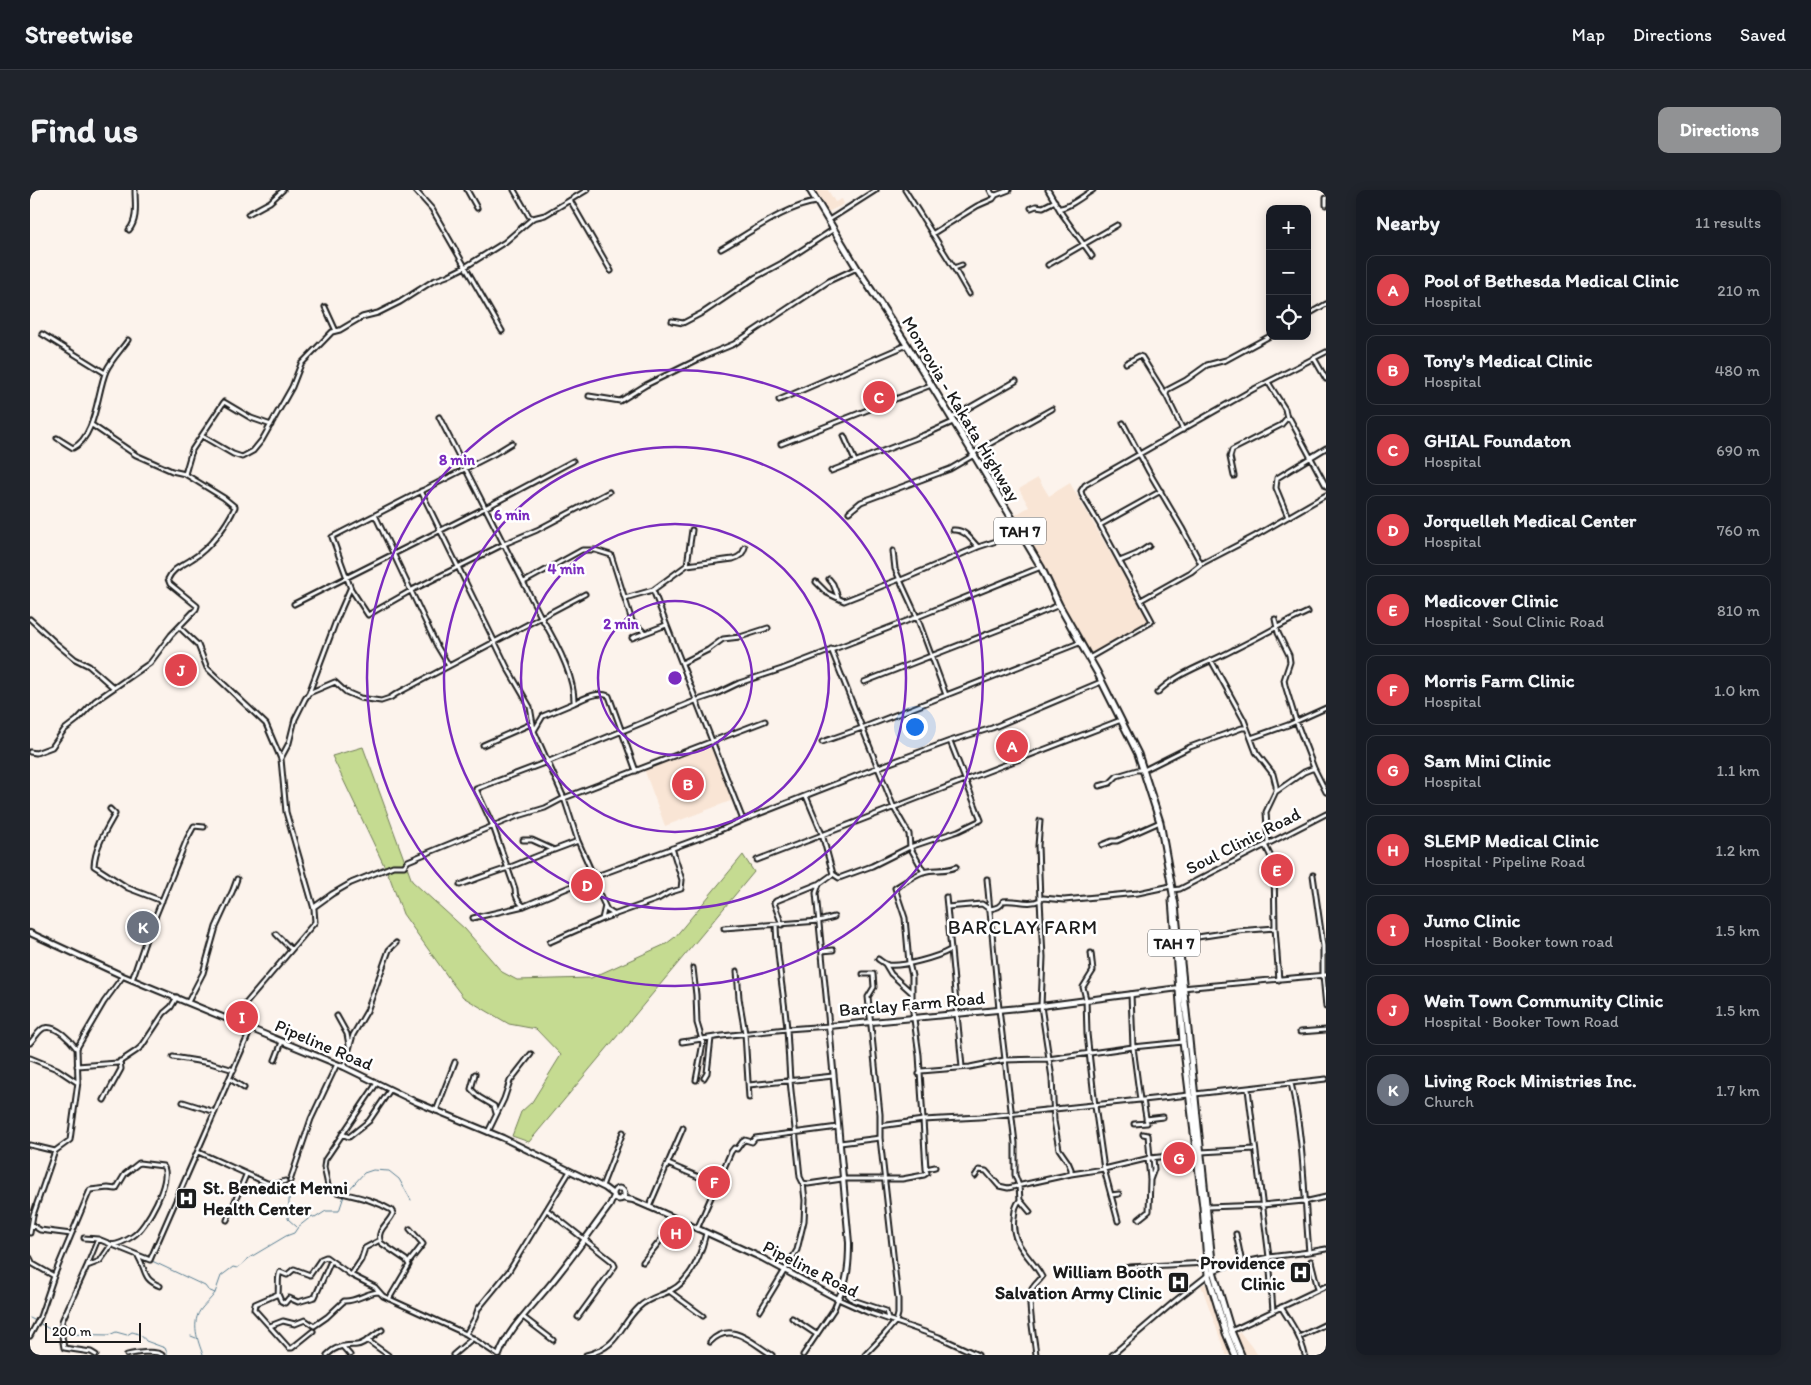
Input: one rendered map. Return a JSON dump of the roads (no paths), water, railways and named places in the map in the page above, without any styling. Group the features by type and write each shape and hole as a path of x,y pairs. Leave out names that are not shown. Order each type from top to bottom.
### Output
{"highway":[{"name":"Monrovia - Kakata Highway","path":"810,190 856,268 931,384 1041,567 1058,605 1089,658 1138,754 1160,822 1175,905 1183,1042 1192,1094"},
{"name":"Monrovia - Kakata Highway","path":"1172,891 1171,906 1180,988 1207,1207 1211,1273 1226,1333 1235,1355"},
{"name":"Monrovia - Kakata Highway","path":"1199,1152 1207,1263 1241,1355"}],"street":[{"path":"129,230 133,225 136,214 135,190"},
{"path":"248,214 270,202 283,190"},
{"path":"415,190 432,209 502,331"},
{"path":"468,190 477,208"},
{"path":"514,190 529,216 533,218"},
{"path":"202,436 233,454 242,457 253,451 292,387 301,364 327,336 362,318 378,313 400,302 433,281 465,267 505,242 533,218 545,215 587,190"},
{"path":"829,220 876,190"},
{"path":"904,190 969,294"},
{"path":"990,190 992,194 996,195"},
{"path":"932,234 972,209 994,199 996,195 1009,190"},
{"path":"1048,190 1062,214 1092,256"},
{"path":"1060,208 1070,205 1080,196 1093,190"},
{"path":"1326,198 1326,205"},
{"path":"570,200 611,271"},
{"path":"1031,208 1036,206 1042,207 1055,201"},
{"path":"721,248 790,210 807,203 818,202"},
{"path":"1048,265 1117,225"},
{"path":"672,321 683,323 704,312 834,229"},
{"path":"954,268 962,265"},
{"path":"589,396 620,400 704,356 734,344 829,281 856,268"},
{"path":"1311,313 1326,304"},
{"path":"325,307 336,331"},
{"path":"42,334 105,373"},
{"path":"1166,395 1167,390 1186,380 1207,365 1226,360 1266,338"},
{"path":"57,438 73,448 78,446 92,425 105,373 128,340"},
{"path":"779,400 907,345"},
{"path":"1089,658 1151,622 1120,561 1082,495 1082,488 1268,382 1326,352"},
{"path":"1126,364 1139,356 1142,357 1166,395 1183,430"},
{"path":"1314,358 1326,378"},
{"path":"831,471 924,435 1016,381"},
{"path":"1268,382 1286,410 1288,418 1311,456 1326,486"},
{"path":"781,444 931,384"},
{"path":"185,474 192,450 224,402 251,418 271,424"},
{"path":"849,512 861,502 950,470 974,455 975,452 1052,409"},
{"path":"438,417 541,617 557,643 575,692 574,703"},
{"path":"1234,476 1230,457 1232,450 1281,425 1288,418"},
{"path":"1123,423 1201,564"},
{"path":"30,752 36,753 52,747 64,730 77,720 95,701 150,663 196,609 196,606 170,584 168,579 170,574 184,563 192,560 214,539 235,507 185,474 172,471 136,456 92,425"},
{"path":"844,436 855,461"},
{"path":"512,443 332,537 351,589 368,615 412,590 504,544 537,530 609,492"},
{"path":"1288,517 1275,481 1283,473 1326,448"},
{"path":"294,604 485,508 573,461"},
{"path":"420,491 508,669 530,706 534,731 564,798 593,878 607,910 615,915"},
{"path":"1100,525 1161,491"},
{"path":"1141,600 1201,564 1326,495"},
{"path":"374,515 392,554 412,590 437,646 450,666"},
{"path":"688,565 692,530"},
{"path":"953,530 959,530 967,534 978,548"},
{"path":"816,582 827,593 844,600 850,599 865,591 1021,533"},
{"path":"1120,561 1137,554 1149,546"},
{"path":"625,598 653,590 688,565 733,560 744,552 745,547"},
{"path":"524,582 582,550 595,550 611,555 632,621 646,633"},
{"path":"893,551 895,569 917,617 930,657 946,695"},
{"path":"524,906 515,896 515,889 493,826 476,789 716,694 739,683 917,617 1041,567"},
{"path":"829,579 838,597"},
{"path":"281,759 289,742 295,719 309,694 336,621 351,589"},
{"path":"653,590 743,820"},
{"path":"309,694 335,682 353,696 381,701 390,698 585,594"},
{"path":"864,682 1058,605"},
{"path":"1157,694 1174,678 1308,612"},
{"path":"30,619 75,659 89,666 114,688"},
{"path":"1275,619 1276,629 1289,655 1288,670 1284,680 1296,721 1314,768 1326,792"},
{"path":"632,638 667,625"},
{"path":"179,628 198,645 207,668 266,724 281,759 286,812 314,907 315,922 244,1005 234,1020"},
{"path":"682,663 708,650 724,639 740,637 768,628"},
{"path":"822,742 1079,643"},
{"path":"831,649 894,808 909,834 910,847 924,872"},
{"path":"1211,660 1244,720 1256,752 1273,774 1276,791"},
{"path":"473,918 524,906 879,767 992,728 1101,682"},
{"path":"534,731 543,716 595,695 610,696 636,771"},
{"path":"1251,738 1326,708"},
{"path":"756,860 1122,720"},
{"path":"314,907 351,883 392,866 404,866 408,861 493,826 545,808 564,798 766,721"},
{"path":"483,745 533,724"},
{"path":"1099,786 1110,783 1117,776 1137,770 1144,770 1190,747 1242,728 1247,728"},
{"path":"806,796 822,834 833,874 839,878 872,866 910,847 981,820 950,741"},
{"path":"1279,980 1275,928 1274,863 1266,844 1266,812 1276,791 1304,772 1314,768"},
{"path":"1321,780 1326,777"},
{"path":"110,809 115,814 94,856 94,866 128,888 162,901"},
{"name":"Soul Clinic Road","path":"990,910 1002,905 1003,901 1016,900 1030,903 1043,898 1064,900 1180,889 1326,814"},
{"path":"1040,821 1038,846 1043,957 1042,1006 1054,1121 1059,1149 1068,1162 1071,1174"},
{"path":"1102,845 1117,841 1160,822"},
{"path":"132,980 179,856 194,826 204,828"},
{"path":"523,840 532,840 554,850"},
{"path":"460,885 578,841"},
{"path":"550,942 602,919 681,889 682,880 672,848"},
{"path":"803,1183 808,1184 842,1179 902,1179 927,1173 912,976 905,918 895,888 906,880 924,872 947,871 956,867"},
{"path":"782,925 774,904 776,901 819,884 833,874"},
{"path":"1313,875 1322,946 1326,1007"},
{"path":"188,1002 203,973 216,927 237,879"},
{"path":"988,879 1004,1060 1014,1143 1015,1175 1019,1186 1020,1200 1030,1212"},
{"path":"682,1042 745,1033 829,1026 816,893 819,884"},
{"path":"946,897 962,1067"},
{"path":"947,907 982,904 986,905 990,910"},
{"path":"602,919 605,906"},
{"path":"724,928 782,925 819,921 834,917"},
{"path":"760,1311 797,1250 804,1221 803,1183 800,1177 790,1081 783,986 776,951 776,925"},
{"path":"1178,940 1236,930 1275,928"},
{"name":"Pipeline Road","path":"30,932 132,980 234,1020 344,1067 390,1090 488,1132 604,1187 621,1199 633,1200"},
{"path":"276,934 291,949"},
{"path":"344,1067 352,1035 367,1011 389,950 396,943"},
{"path":"822,951 833,950"},
{"path":"885,964 909,963 941,955 950,950"},
{"path":"1091,953 1093,970 1083,987 1086,999 1095,1106 1104,1169 1118,1221"},
{"path":"878,958 885,964 891,974 901,981 912,993"},
{"path":"693,968 697,1023 702,1053 696,1080"},
{"path":"737,971 745,1033 749,1098"},
{"path":"863,974 873,974 874,987 868,997 880,1138 898,1299 898,1314 895,1322 865,1355"},
{"path":"1180,988 1324,975"},
{"path":"30,1234 36,1206 55,1151 70,1140 78,1083 77,1049 104,1002 123,976"},
{"name":"Barclay Farm Road","path":"838,1299 844,1287 849,1257 829,1026 1042,1006 1180,988"},
{"path":"1131,994 1133,1047 1141,1100 1147,1123 1134,1124"},
{"path":"77,1066 118,1063 142,1046 177,997"},
{"path":"337,1016 349,1045"},
{"path":"30,1043 42,1029 46,1028 58,1031 77,1049"},
{"path":"84,1238 98,1239 150,1260 251,1028"},
{"path":"1300,1032 1326,1030"},
{"path":"704,1078 707,1073 711,1038"},
{"path":"275,1060 282,1042"},
{"path":"919,1074 921,1072 970,1067 1004,1060 1048,1059 1183,1042"},
{"path":"73,1044 80,1043"},
{"path":"488,1132 510,1081 530,1054"},
{"path":"173,1057 210,1063 234,1070"},
{"path":"30,1058 57,1069 78,1083"},
{"path":"104,1100 121,1068 120,1061"},
{"path":"436,1111 455,1062"},
{"path":"198,1152 246,1175 272,1184 287,1181 311,1119 337,1064"},
{"path":"475,1074 471,1089 479,1097 494,1106 496,1114"},
{"path":"749,1085 833,1076"},
{"path":"230,1079 244,1088"},
{"path":"880,1126 923,1120 1095,1106 1326,1079"},
{"path":"377,1083 325,1160 324,1167 329,1190 370,1199 391,1210 392,1215 380,1232 381,1243 409,1262"},
{"path":"1291,1083 1299,1123 1309,1252"},
{"path":"1248,1089 1274,1311"},
{"path":"342,1134 349,1137 369,1121 390,1090"},
{"path":"183,1102 215,1112"},
{"path":"1146,1119 1163,1117"},
{"path":"697,1229 734,1148 737,1149 745,1140 752,1142 755,1138 838,1127"},
{"path":"649,1207 683,1128"},
{"path":"604,1187 623,1132"},
{"path":"1139,1219 1149,1211 1150,1180 1154,1169 1150,1158 1148,1135 1143,1134"},
{"path":"840,1143 880,1138"},
{"path":"30,1145 55,1151"},
{"path":"975,1176 979,1170 986,1171 995,1184 1001,1188 1104,1169 1150,1158 1199,1152 1255,1149"},
{"path":"30,1336 47,1299 54,1276 90,1190 116,1189 125,1174 139,1163 163,1166 166,1176 161,1194 144,1226 121,1244 111,1245 100,1260 86,1266"},
{"path":"668,1164 706,1180"},
{"path":"926,1169 935,1166"},
{"path":"466,1334 478,1309 509,1271 570,1171"},
{"path":"227,1220 246,1175"},
{"name":"Pipeline Road","path":"604,1187 621,1189 633,1200 762,1258 847,1304 939,1337 978,1355"},
{"path":"331,1261 315,1297 298,1302 289,1298 284,1303 281,1301 278,1294 280,1272 288,1275 294,1269 310,1275 323,1257 326,1257 351,1275 368,1283 389,1299 466,1334 498,1355 505,1342 610,1205 616,1189"},
{"path":"610,1205 621,1199 624,1192"},
{"path":"1111,1196 1119,1194"},
{"path":"1207,1207 1262,1205 1326,1197"},
{"path":"1020,1200 1015,1207 1014,1234 1021,1248 1042,1277 1031,1289 1030,1294 1036,1355"},
{"path":"30,1209 36,1206"},
{"path":"547,1210 613,1262 615,1266 578,1316"},
{"path":"643,1262 677,1220"},
{"path":"32,1225 40,1230 71,1234"},
{"path":"389,1299 409,1262 424,1244 410,1229"},
{"path":"586,1355 598,1352 609,1345 638,1308 645,1302 669,1291 684,1280 694,1268 699,1258 706,1234"},
{"path":"1236,1234 1242,1263"},
{"path":"96,1355 91,1352 64,1348 62,1321 98,1239"},
{"path":"351,1275 361,1260 365,1248 380,1240"},
{"path":"1112,1355 1211,1273 1269,1257 1326,1249"},
{"path":"138,1256 143,1264 146,1276 151,1282 160,1286"},
{"path":"30,1258 33,1264 54,1276"},
{"path":"1311,1261 1318,1290"},
{"path":"1122,1269 1129,1267 1207,1263"},
{"path":"1231,1331 1326,1286"},
{"path":"669,1291 703,1316"},
{"path":"270,1326 283,1321 295,1324 305,1320 314,1326 344,1301 379,1292"},
{"path":"278,1294 253,1306 289,1348 292,1348 313,1331"},
{"path":"848,1295 853,1300 886,1311 888,1319"},
{"path":"803,1355 834,1309 838,1299"},
{"path":"1281,1307 1299,1337 1305,1355"},
{"path":"523,1318 553,1340"},
{"path":"792,1318 816,1334"},
{"path":"1299,1337 1326,1324"},
{"path":"327,1355 342,1346 357,1345 382,1330"},
{"path":"710,1342 717,1335 730,1332 750,1341 772,1355"},
{"path":"453,1355 473,1338"},
{"path":"367,1340 388,1355"},
{"path":"342,1346 350,1355"},
{"path":"127,1355 152,1352 159,1352 162,1355"},
{"path":"598,1352 603,1354"}],"waterway":[{"path":"346,1193 364,1173 373,1170 389,1171 399,1179 411,1200"},
{"path":"290,1185 288,1219 297,1227"},
{"path":"215,1293 221,1276 233,1267 237,1268 249,1258 294,1233 298,1227 312,1216 315,1218 326,1211 339,1211 344,1196"},
{"path":"152,1261 205,1286 208,1290 215,1293 198,1313 196,1319 196,1332 203,1355"},
{"path":"30,1318 36,1321"},
{"path":"39,1323 58,1334 109,1335 116,1332 127,1335 134,1332 142,1336 146,1341 165,1348 168,1355"},
{"path":"191,1336 196,1338"}],"place":[{"name":"GHIAL Foundaton","path":"879,397"},
{"name":"Wein Town Community Clinic","path":"181,670"},
{"name":"Pool of Bethesda Medical Clinic","path":"1012,746"},
{"name":"Tony's Medical Clinic","path":"688,784"},
{"name":"Medicover Clinic","path":"1277,870"},
{"name":"Jorquelleh Medical Center","path":"587,885"},
{"name":"Living Rock Ministries Inc.","path":"143,927"},
{"name":"Jumo Clinic","path":"242,1017"},
{"name":"Sam Mini Clinic","path":"1179,1158"},
{"name":"Morris Farm Clinic","path":"714,1182"},
{"name":"St. Benedict Menni Health Center","path":"187,1198"},
{"name":"SLEMP Medical Clinic","path":"676,1233"},
{"name":"Providence Clinic","path":"1301,1273"},
{"name":"William Booth Salvation Army Clinic","path":"1178,1282"}],"district":[{"name":"BARCLAY FARM","path":"1023,927"}]}
